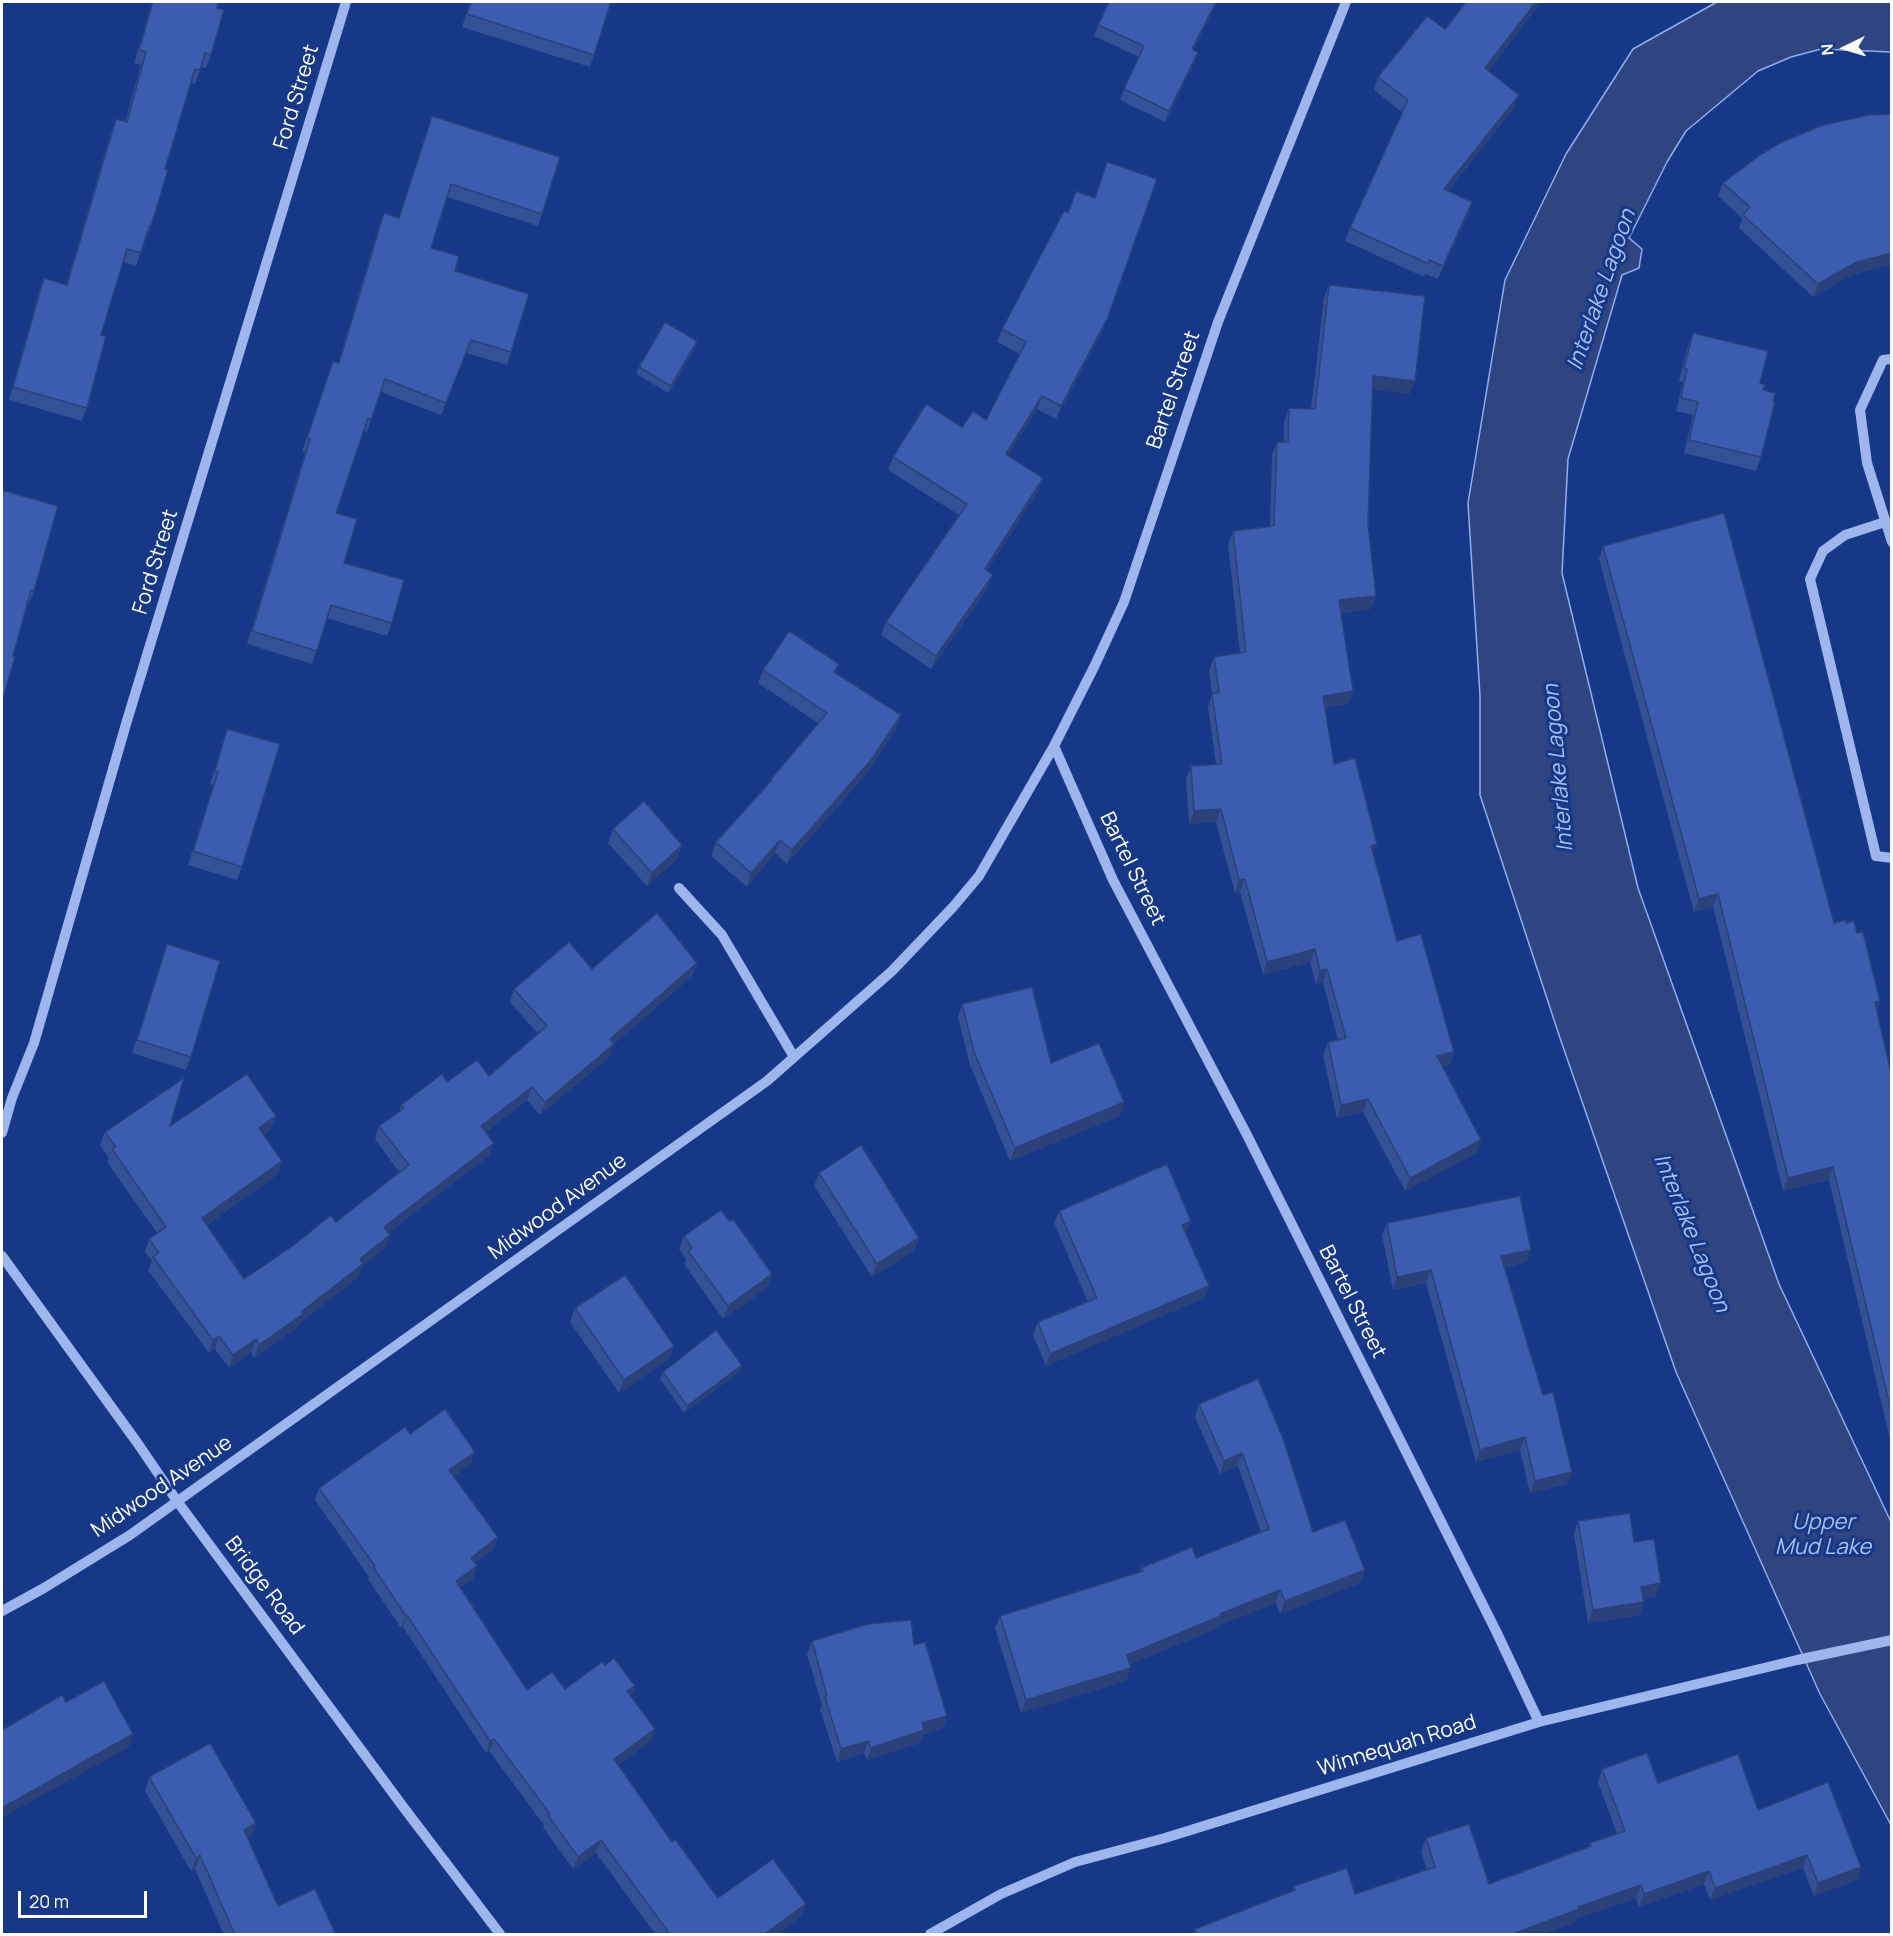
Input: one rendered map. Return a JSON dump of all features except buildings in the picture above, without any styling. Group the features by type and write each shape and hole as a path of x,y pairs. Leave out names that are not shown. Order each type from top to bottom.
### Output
{"street":[{"name":"Ford Street","path":"2,1133 12,1098 34,1043 126,724 346,2"},
{"name":"Bartel Street","path":"1346,2 1218,322 1124,602 1054,746 1113,880 1252,1145 1496,1631 1539,1722"},
{"path":"1892,359 1883,360 1860,410 1867,463 1892,542"},
{"path":"1886,522 1845,535 1831,545 1824,551 1810,579 1876,856 1892,858"},
{"name":"Midwood Avenue","path":"2,1611 130,1535 748,1095 892,971 953,907 979,876 1054,746"},
{"path":"679,888 722,935 794,1057"},
{"name":"Bridge Road","path":"2,1256 177,1501 500,1935"},
{"name":"Winnequah Road","path":"930,1935 1001,1894 1075,1862 1165,1838 1539,1722 1797,1660 1892,1640"}],"water":[{"name":"Upper Mud Lake","path":"1717,2 1891,2 1891,52 1821,49 1791,57 1758,71 1686,131 1667,162 1629,238 1642,249 1639,268 1622,275 1568,459 1562,573 1638,888 1779,1284 1891,1522 1891,1825 1820,1694 1676,1372 1560,1038 1480,795 1480,696 1468,503 1505,280 1566,154 1633,49"}],"water label":[{"name":"Interlake Lagoon","path":"1602,290"},
{"name":"Interlake Lagoon","path":"1559,768"},
{"name":"Interlake Lagoon","path":"1691,1233"}]}
